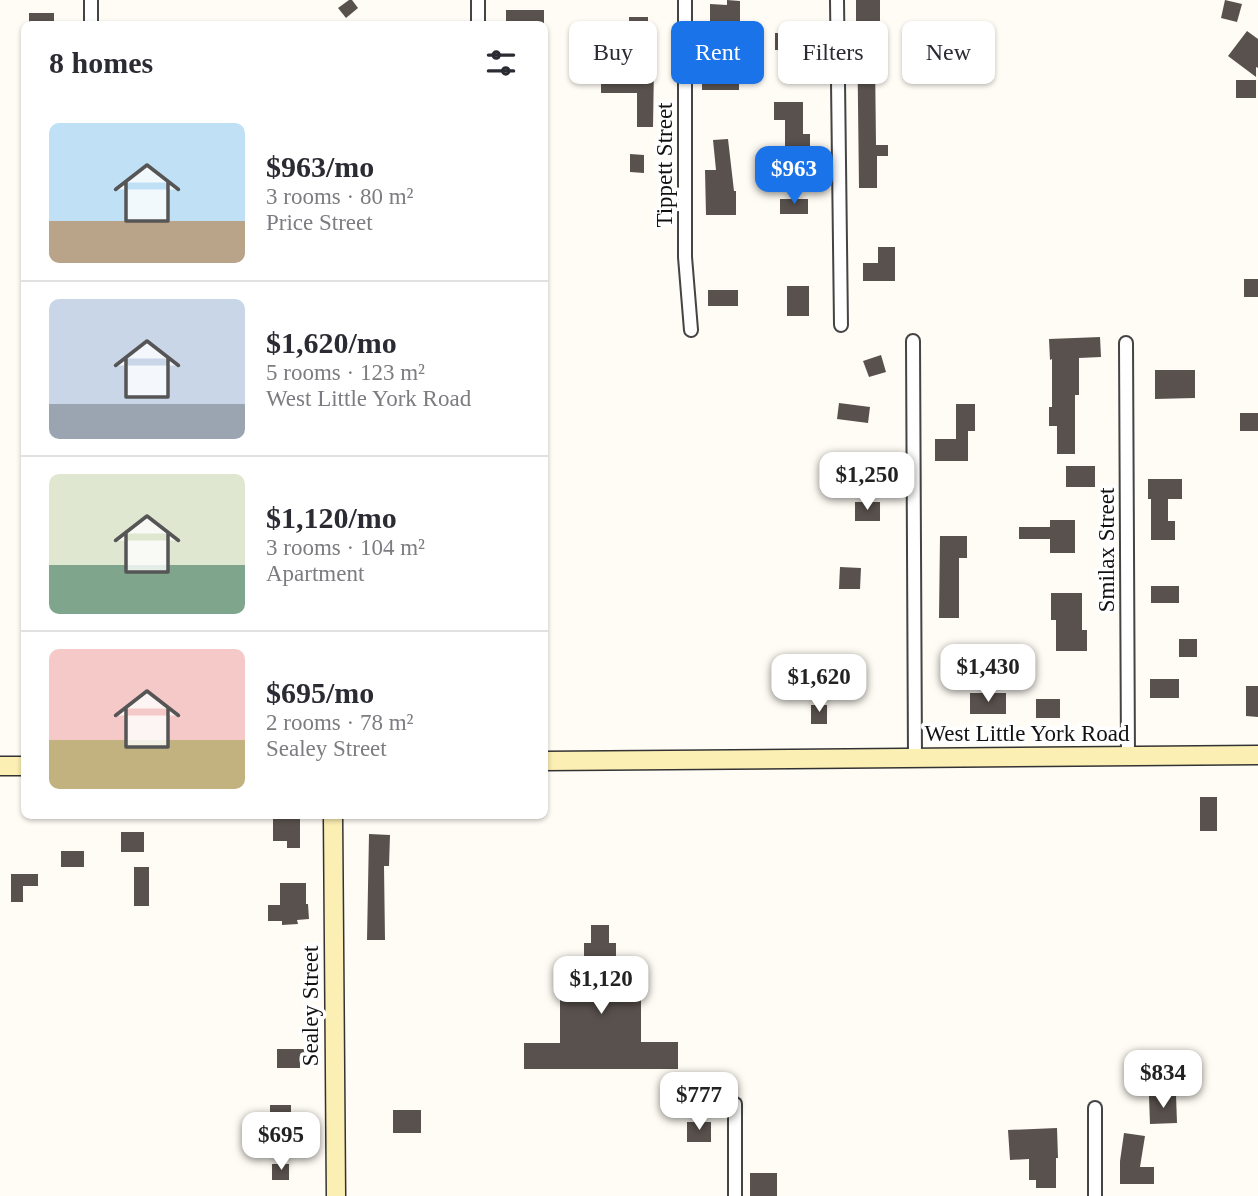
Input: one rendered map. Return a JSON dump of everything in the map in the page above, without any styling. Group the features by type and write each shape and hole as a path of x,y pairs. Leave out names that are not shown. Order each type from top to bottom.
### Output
{"street":[{"path":"91,0 91,21"},
{"path":"478,0 478,21"},
{"name":"Tippett Street","path":"685,0 685,257 691,330"},
{"path":"837,0 841,325"},
{"path":"914,341 915,758"},
{"name":"Smilax Street","path":"1126,343 1128,757"},
{"name":"West Little York Road","path":"548,761 1258,755"},
{"path":"0,766 21,766"},
{"name":"Sealey Street","path":"333,819 336,1196"},
{"path":"735,1104 735,1196"},
{"path":"1095,1108 1095,1196"}],"building":[{"path":"349,0 358,8 346,18 338,8"},
{"path":"727,0 740,1 740,21 710,21 710,4 727,5"},
{"path":"856,0 880,0 880,21 856,21"},
{"path":"1225,0 1242,4 1237,22 1221,18"},
{"path":"506,10 544,10 544,21 506,21"},
{"path":"29,13 54,13 54,21 29,21"},
{"path":"629,17 648,17 648,21 629,21"},
{"path":"1247,31 1258,39 1256,77 1228,56"},
{"path":"775,33 778,33 778,50 775,50"},
{"path":"1236,80 1256,80 1256,98 1236,98"},
{"path":"601,84 654,84 653,127 637,127 637,93 601,93"},
{"path":"702,84 739,84 739,90 702,90"},
{"path":"858,84 875,84 876,145 888,145 888,156 877,156 877,188 859,188"},
{"path":"774,102 803,102 803,134 810,134 810,149 785,149 785,120 774,120"},
{"path":"728,139 736,191 736,215 706,215 705,170 716,170 713,140"},
{"path":"630,154 644,155 644,173 630,172"},
{"path":"780,199 808,199 808,214 780,214"},
{"path":"878,247 895,247 895,281 863,281 863,263 878,263"},
{"path":"1244,279 1258,279 1258,297 1244,297"},
{"path":"787,286 809,286 809,316 787,316"},
{"path":"708,290 738,290 738,306 708,306"},
{"path":"1100,337 1101,357 1079,358 1079,395 1075,395 1075,454 1057,454 1057,426 1049,426 1049,407 1052,407 1052,359 1050,360 1049,339"},
{"path":"881,355 886,372 869,377 863,361"},
{"path":"1155,370 1195,370 1195,398 1155,399"},
{"path":"839,403 870,407 868,423 837,419"},
{"path":"956,404 975,404 975,431 968,431 968,461 935,461 935,439 956,439"},
{"path":"1240,413 1258,413 1258,431 1240,431"},
{"path":"1066,466 1095,466 1095,487 1066,487"},
{"path":"1148,479 1182,479 1182,499 1168,499 1168,521 1175,521 1175,540 1151,540"},
{"path":"855,502 880,502 880,521 855,521"},
{"path":"1050,520 1075,520 1075,553 1050,553 1050,539 1019,539 1019,527 1050,527"},
{"path":"940,536 967,536 967,558 959,558 959,618 939,618"},
{"path":"840,567 861,568 860,589 839,589"},
{"path":"1151,586 1179,586 1179,603 1151,603"},
{"path":"1051,593 1082,593 1082,630 1087,630 1087,651 1056,651 1056,620 1051,620"},
{"path":"1179,639 1197,639 1197,657 1179,657"},
{"path":"1150,679 1179,679 1179,698 1150,698"},
{"path":"1246,686 1258,686 1258,717 1246,716"},
{"path":"970,693 1006,693 1006,714 970,714"},
{"path":"1036,699 1060,699 1060,718 1036,718"},
{"path":"811,705 827,705 827,724 811,724"},
{"path":"1200,797 1217,797 1217,831 1200,831"},
{"path":"273,819 300,819 300,848 287,848 287,841 273,841"},
{"path":"121,832 144,832 144,852 121,852"},
{"path":"369,834 390,835 389,866 384,866 385,940 367,940"},
{"path":"61,851 84,851 84,867 61,867"},
{"path":"134,867 149,867 149,906 134,906"},
{"path":"11,874 38,874 38,886 23,886 23,902 11,902"},
{"path":"280,883 306,883 309,919 297,920 298,924 282,925 282,921 268,921 268,905 280,905"},
{"path":"591,925 609,925 609,943 616,943 616,960 641,960 641,1042 678,1042 678,1069 524,1069 524,1043 560,1043 560,960 584,960 584,943 591,943"},
{"path":"277,1049 310,1049 309,1063 300,1063 300,1068 277,1068"},
{"path":"1176,1095 1177,1123 1150,1124 1149,1096"},
{"path":"270,1105 291,1105 291,1114 295,1114 295,1126 290,1126 291,1135 270,1135"},
{"path":"393,1110 421,1110 421,1133 393,1133"},
{"path":"687,1122 711,1122 711,1142 687,1142"},
{"path":"1057,1128 1056,1188 1036,1188 1036,1180 1029,1180 1029,1159 1010,1160 1008,1130"},
{"path":"1124,1133 1145,1136 1140,1167 1154,1167 1154,1184 1120,1184"},
{"path":"272,1164 289,1164 289,1180 272,1180"},
{"path":"750,1173 777,1173 777,1196 750,1196"}]}
